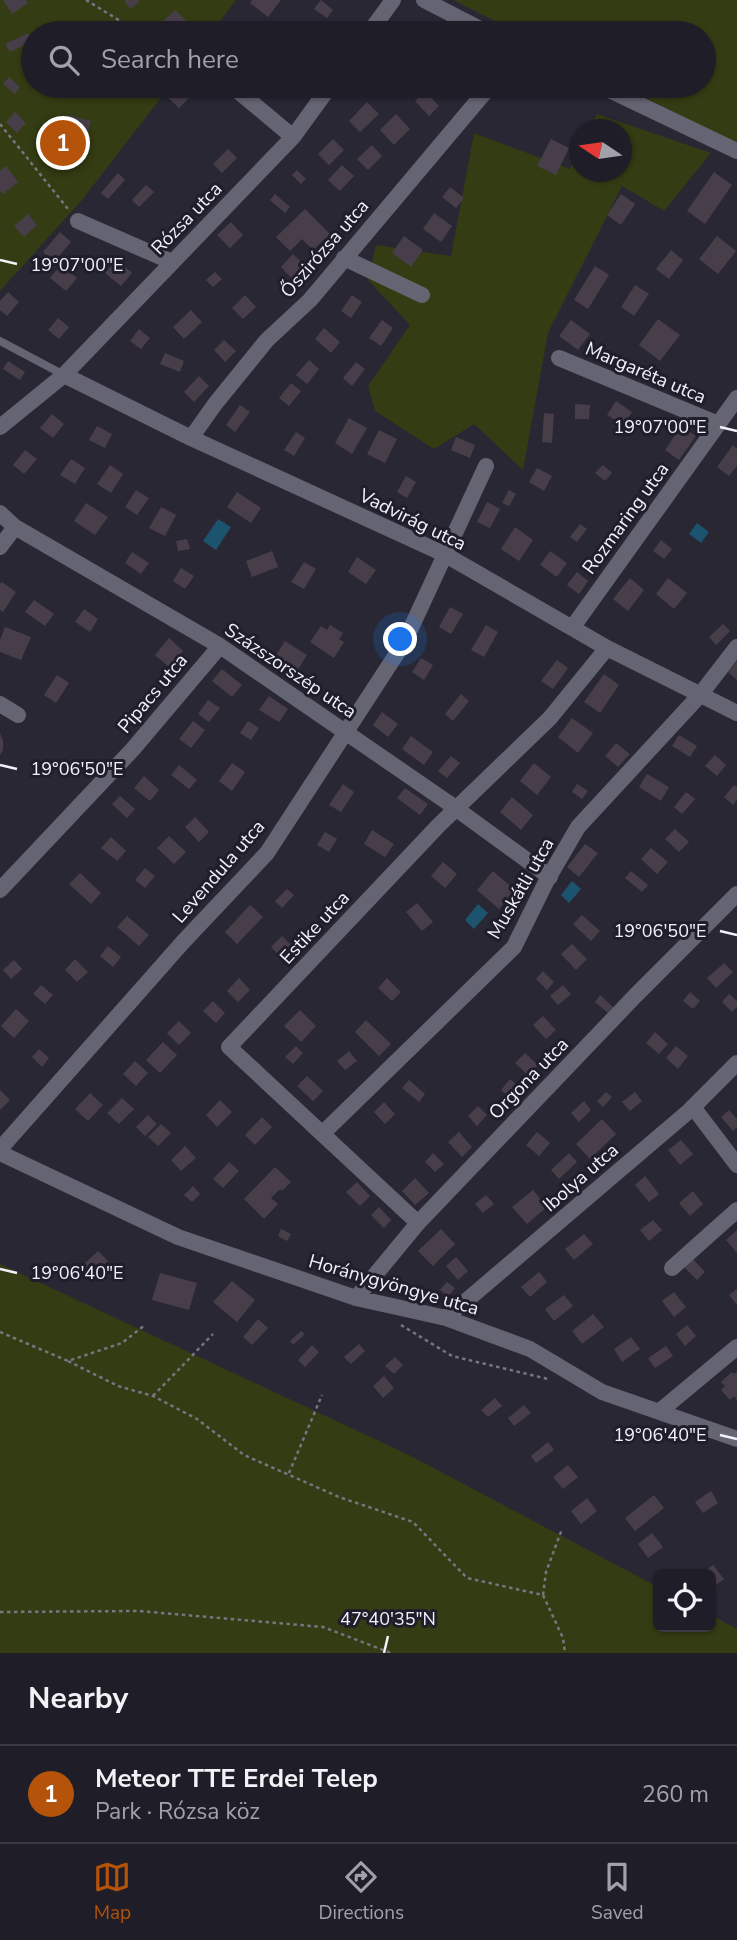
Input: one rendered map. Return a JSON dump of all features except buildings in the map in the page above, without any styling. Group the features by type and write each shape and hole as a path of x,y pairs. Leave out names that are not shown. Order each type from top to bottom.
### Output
{"street":[{"path":"378,21 393,0"},
{"path":"424,0 465,21"},
{"path":"246,98 293,137"},
{"name":"Rózsa utca","path":"0,427 64,375 293,137 321,98"},
{"name":"Őszirózsa utca","path":"191,438 267,340 310,300 479,98"},
{"path":"626,98 737,151"},
{"path":"78,221 172,262"},
{"path":"344,258 422,295"},
{"name":"Margaréta utca","path":"559,358 718,424"},
{"name":"Vadvirág utca","path":"64,375 191,438 444,554 607,648 737,713"},
{"name":"Rozmaring utca","path":"572,628 737,398"},
{"name":"Levendula utca","path":"0,1151 183,942 267,853 405,641 486,466"},
{"name":"Százszorszép utca","path":"0,513 15,527 220,646 447,802 550,877"},
{"path":"0,547 15,527"},
{"name":"Pipacs utca","path":"0,890 133,748 220,646"},
{"name":"Muskátli utca","path":"322,1134 514,947 579,827 700,695 737,647"},
{"name":"Estike utca","path":"418,1223 229,1047 455,810 550,718 607,648"},
{"path":"0,704 19,715"},
{"path":"0,865 13,876"},
{"name":"Orgona utca","path":"356,1298 418,1223 635,996 737,894"},
{"name":"Ibolya utca","path":"446,1318 693,1107 737,1063"},
{"path":"693,1107 737,1166"},
{"name":"Horánygyöngye utca","path":"0,1151 178,1237 356,1298 446,1318 530,1349 602,1392 737,1439"},
{"path":"672,1268 737,1209"},
{"path":"660,1411 737,1347"}],"lane":[{"path":"0,341 64,375"}],"path":[{"path":"86,0 120,21"},
{"path":"0,124 78,221"},
{"path":"399,1324 452,1356 552,1380"},
{"path":"68,1361 122,1343 145,1325"},
{"path":"0,1332 118,1386 153,1396 197,1419 244,1455 339,1497 413,1522 467,1578 543,1595"},
{"path":"153,1396 213,1334"},
{"path":"289,1473 322,1395"},
{"path":"562,1529 546,1572 543,1595 563,1638 565,1653"},
{"path":"0,1612 139,1611 323,1627 391,1653"}],"green space":[{"path":"0,0 236,0 220,21 21,21 21,98 161,98 82,200 0,291"},
{"path":"453,0 737,0 737,144 646,98 716,98 716,21 495,21"},
{"path":"597,114 612,119 594,119"},
{"path":"632,126 711,153 664,211 622,186 548,333 523,470 474,424 434,449 375,411 368,386 410,325 368,280 376,245 451,256 474,133 569,169 569,182 632,182"},
{"path":"0,1264 409,1455 653,1584 653,1632 716,1632 716,1618 737,1629 737,1653 0,1653"}],"water":[{"path":"218,519 231,527 216,550 203,541"},
{"path":"697,523 709,532 701,543 689,534"},
{"path":"572,881 581,889 569,903 561,895"},
{"path":"478,904 488,913 474,929 465,920"}],"place":[{"name":"Meteor TTE Erdei Telep","path":"63,143"}]}
